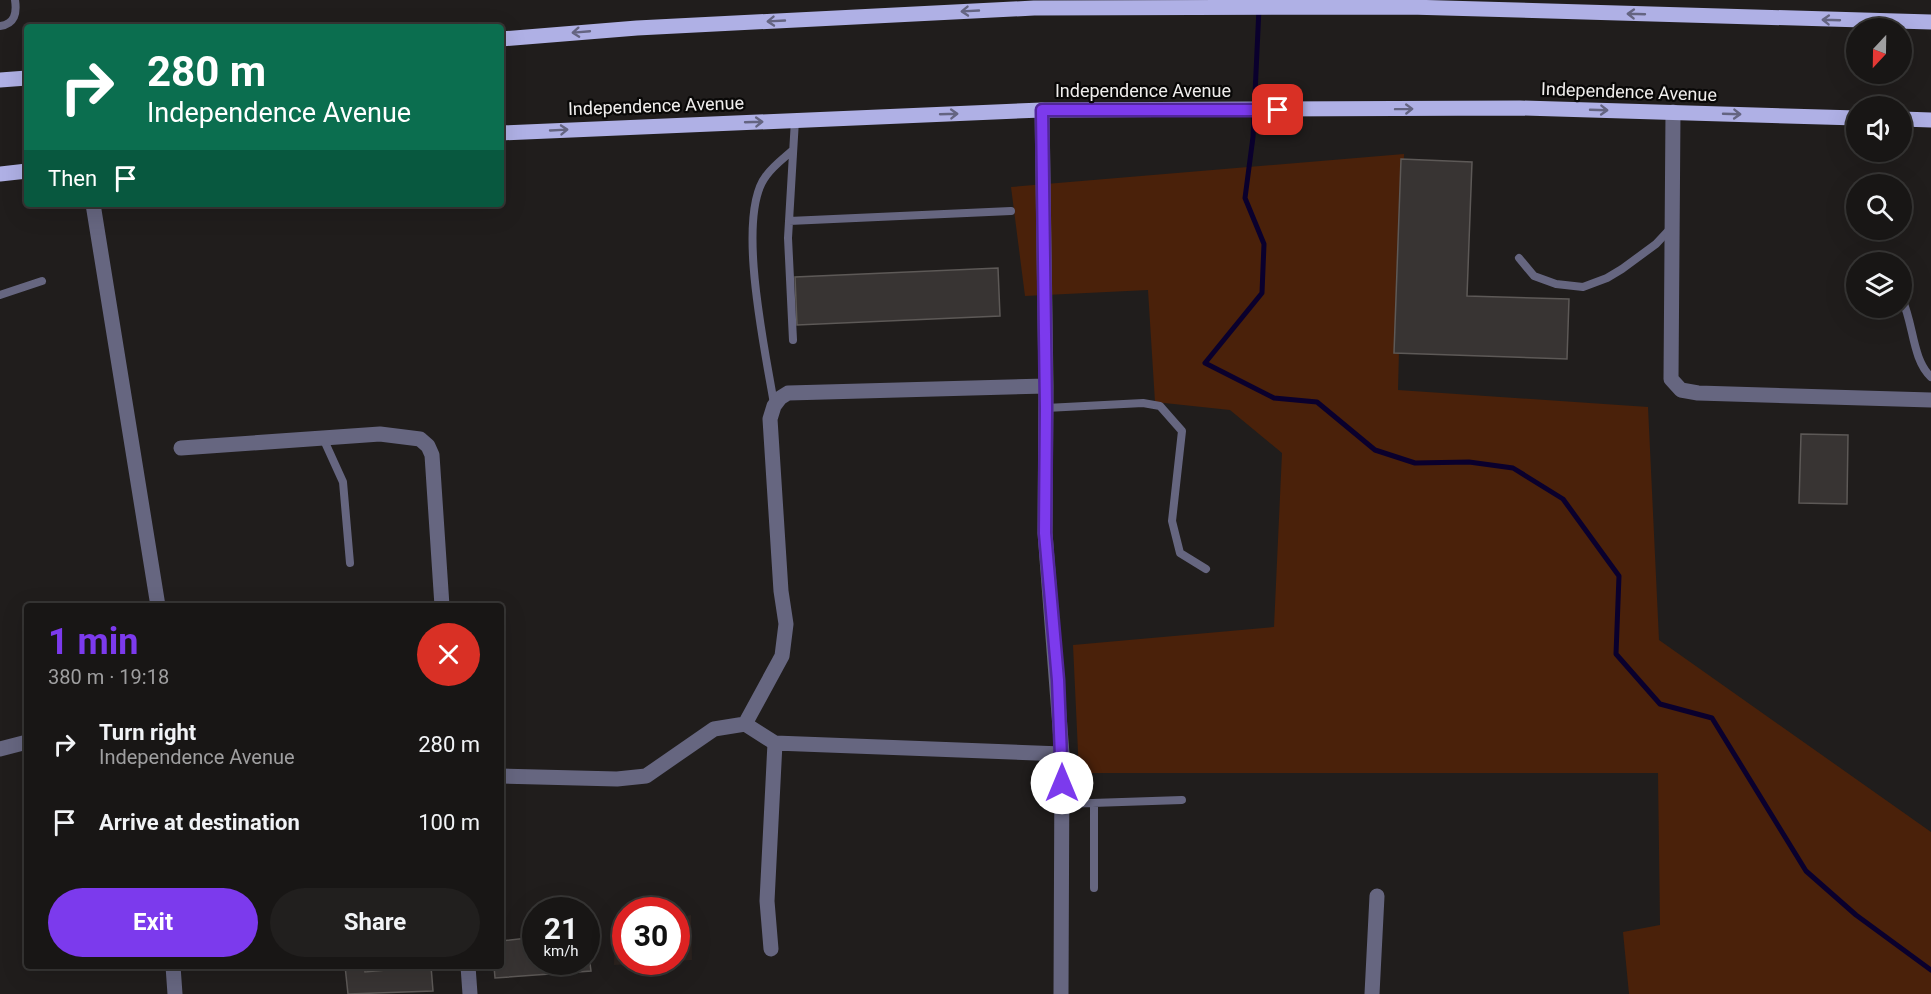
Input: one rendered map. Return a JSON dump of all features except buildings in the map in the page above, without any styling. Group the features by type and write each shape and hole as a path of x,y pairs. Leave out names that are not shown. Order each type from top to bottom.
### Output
{"main road":[{"path":"504,39 637,28 1034,4 1155,8 1410,7 1931,22"},
{"path":"0,80 24,78"},
{"name":"Independence Avenue","path":"504,133 1042,110 1520,108 1846,118"},
{"path":"1912,119 1931,120"},
{"path":"0,174 24,171"}],"street":[{"path":"1042,110 1046,386 1045,533 1062,754 1061,994"},
{"path":"1673,112 1671,379 1681,390 1698,393 1931,400"},
{"path":"93,207 158,603"},
{"path":"745,724 782,656 786,624 781,591 770,419 774,406 780,398 788,393 1046,386"},
{"path":"182,448 398,435 420,440 428,446 432,455 442,603"},
{"path":"504,776 617,779 646,776 714,729 745,724 775,743 1062,754"},
{"path":"0,749 24,743"},
{"path":"771,949 767,901 775,743"},
{"path":"1372,994 1377,896"},
{"path":"173,969 176,994"},
{"path":"468,969 470,994"}],"lane":[{"path":"0,26 7,25 14,20 15,0"},
{"path":"793,340 789,221 795,120"},
{"path":"774,406 754,266 753,209 765,177 793,150"},
{"path":"789,221 1011,211"},
{"path":"1519,258 1534,276 1556,284 1583,287 1607,278 1622,269 1656,244 1672,226"},
{"path":"0,295 42,281"},
{"path":"1911,318 1921,366 1931,377"},
{"path":"1046,408 1143,403 1161,406 1182,430 1172,521 1180,553 1206,568"},
{"path":"323,438 343,482 350,563"},
{"path":"1062,804 1182,800"},
{"path":"1094,804 1094,888"}],"shaded area":[{"path":"1404,154 1398,390 1648,407 1659,640 1931,832 1931,994 1629,994 1623,932 1660,925 1658,773 1079,773 1073,645 1274,627 1282,453 1230,410 1155,402 1148,290 1025,296 1011,187"},
{"path":"690,915 692,960 690,960"}],"waterway":[{"path":"1259,8 1253,137 1245,198 1264,244 1262,293 1205,363 1274,398 1317,402 1375,450 1415,463 1469,462 1513,468 1563,499 1619,576 1616,654 1660,704 1712,718 1806,871 1856,915 1931,970"}],"route":[{"path":"1062,783 1058,680 1045,533 1046,408 1042,110 1278,110"}]}
